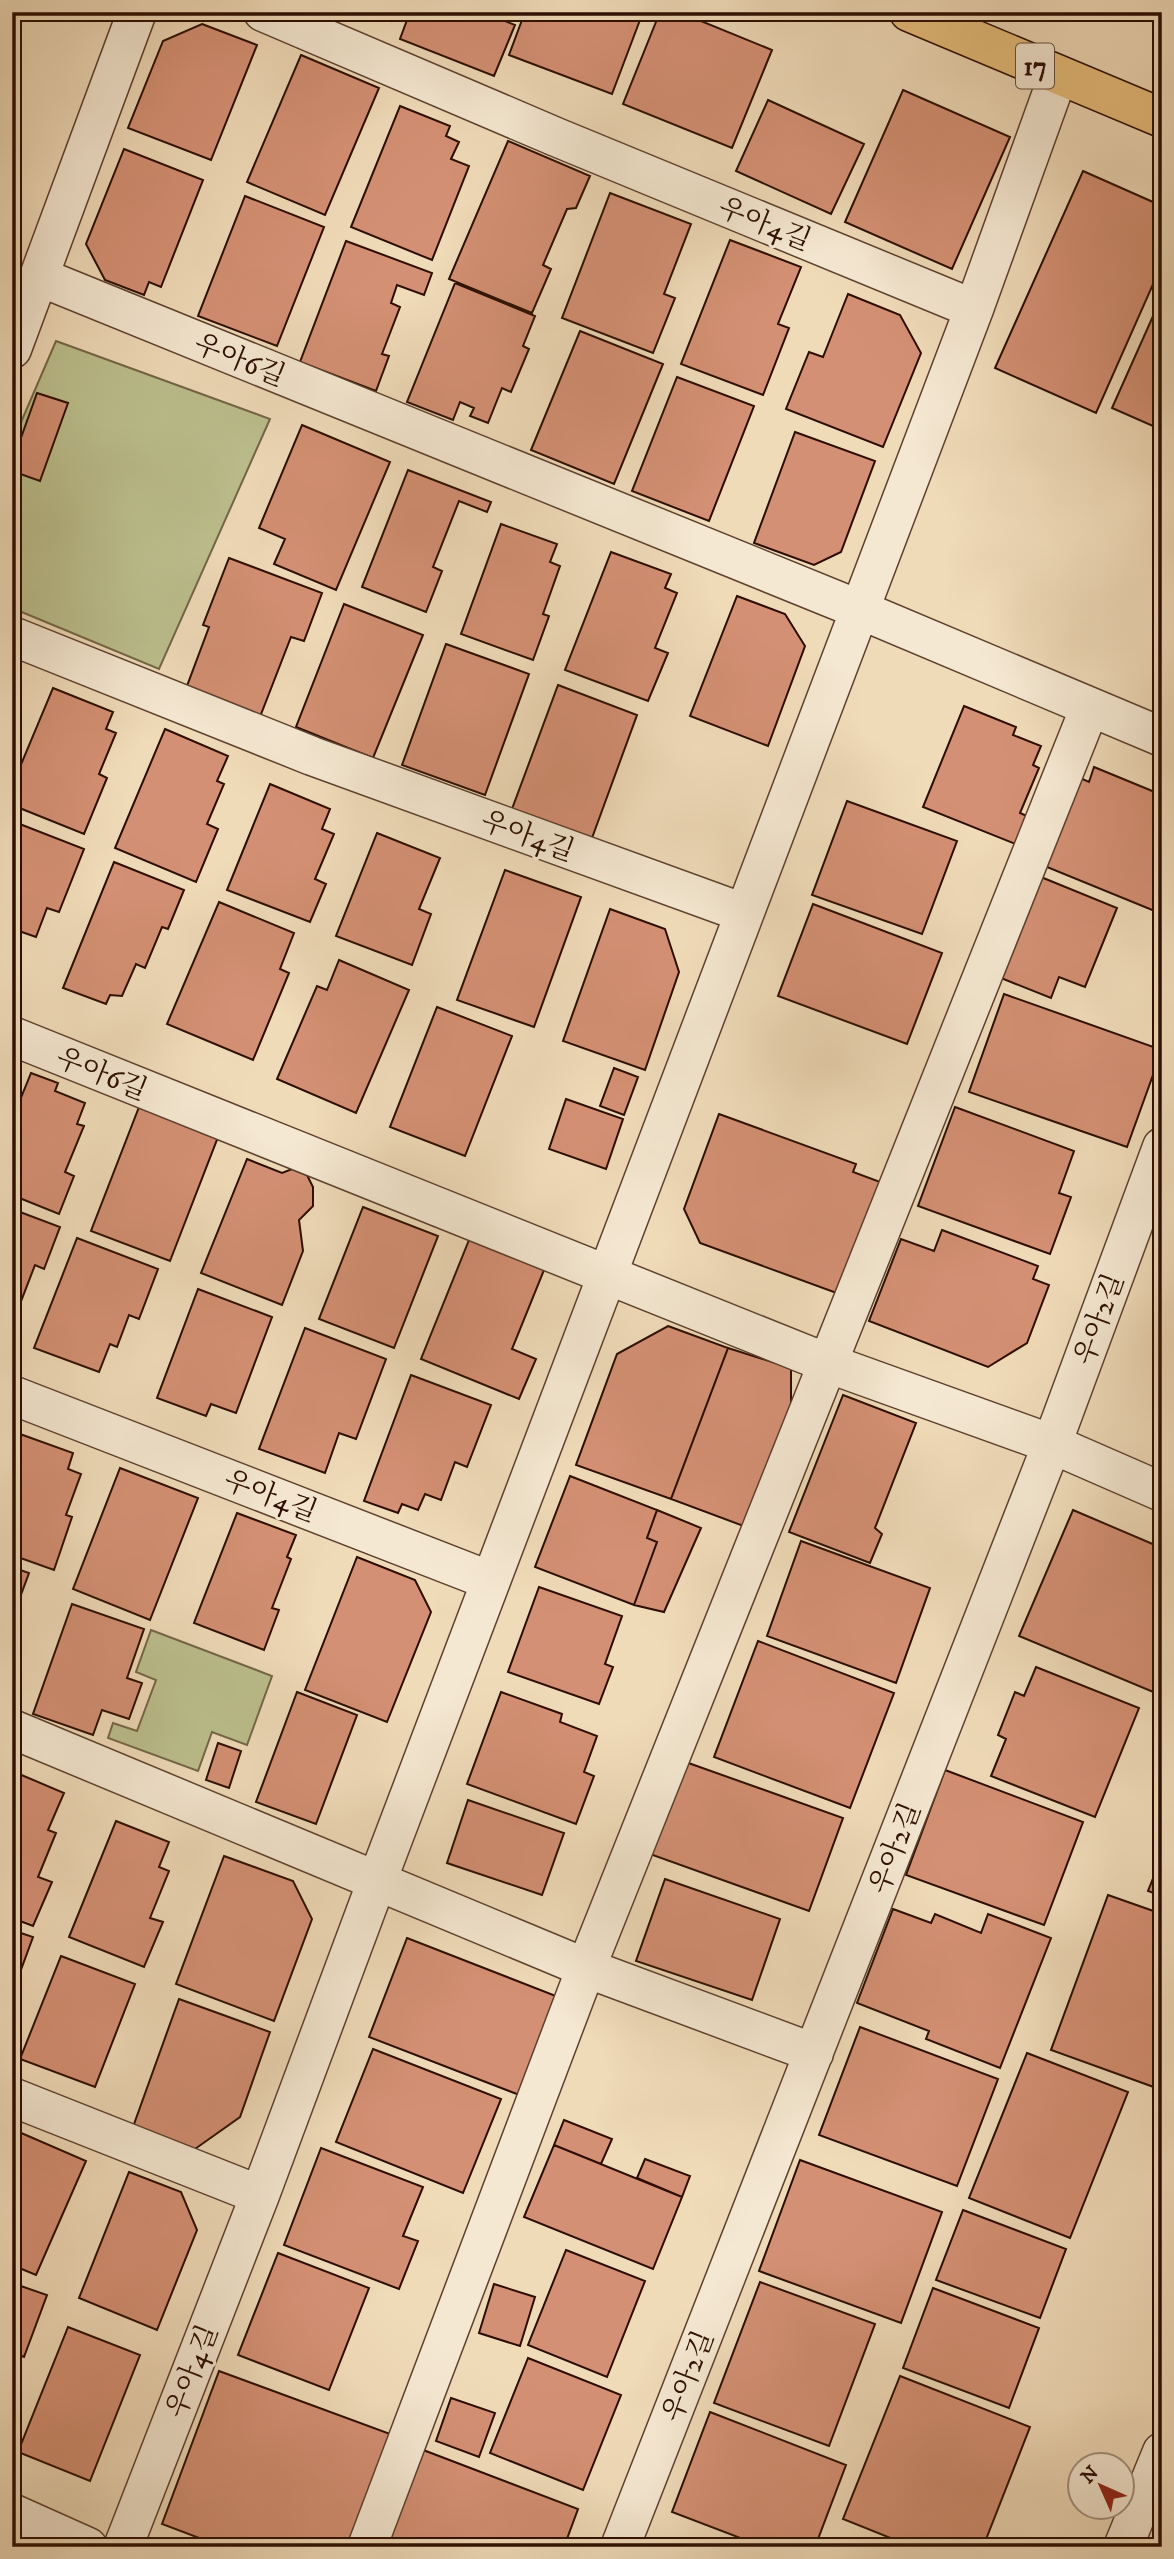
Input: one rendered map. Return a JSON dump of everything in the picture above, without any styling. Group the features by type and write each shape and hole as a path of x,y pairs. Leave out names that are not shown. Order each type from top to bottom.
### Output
{"main road":[{"name":"17","path":"909,12 1162,118"}],"street":[{"path":"12,349 137,12"},
{"name":"우아4길","path":"263,12 556,137 974,309"},
{"name":"우아4길","path":"123,2547 260,2195 376,1881 974,309 1058,76"},
{"name":"우아6길","path":"40,277 858,609"},
{"path":"858,609 1162,737"},
{"name":"우아4길","path":"12,636 312,756 744,913"},
{"path":"367,2547 586,1968 1090,707"},
{"name":"우아6길","path":"12,1036 607,1275"},
{"name":"우아2길","path":"620,2547 1052,1444 1162,1147"},
{"path":"607,1275 827,1363 1052,1444 1162,1492"},
{"name":"우아4길","path":"12,1395 491,1581"},
{"path":"12,1729 586,1968 814,2053"},
{"path":"12,2097 260,2195"},
{"path":"1124,2547 1162,2452"},
{"path":"12,2513 88,2547"}],"green space":[{"path":"56,341 270,419 159,669 12,608 12,443"},
{"path":"151,1630 272,1676 247,1745 212,1732 198,1771 108,1738 113,1723 137,1731 156,1680 136,1672"}],"building":[{"path":"375,12 394,12 391,21 374,15"},
{"path":"410,12 482,12 515,25 494,76 400,39"},
{"path":"525,12 643,12 612,94 509,55"},
{"path":"660,12 679,12 772,50 732,148 623,104"},
{"path":"202,24 257,45 211,160 128,128 163,41"},
{"path":"301,55 379,88 325,215 247,182"},
{"path":"903,90 1010,137 952,269 845,222"},
{"path":"768,100 864,144 831,214 736,171"},
{"path":"400,106 450,126 446,136 459,142 451,159 469,166 432,260 351,227"},
{"path":"508,141 590,176 576,208 567,209 543,265 551,269 532,313 449,279"},
{"path":"124,149 203,180 161,287 149,282 144,295 105,280 86,244"},
{"path":"1083,171 1162,206 1162,264 1096,413 995,368"},
{"path":"610,193 691,224 664,294 675,298 653,353 562,318"},
{"path":"245,196 324,227 277,346 198,316"},
{"path":"730,240 801,267 778,324 789,328 763,395 681,364"},
{"path":"346,241 432,273 424,295 397,285 391,303 400,307 382,354 389,356 376,391 300,362"},
{"path":"455,283 535,316 523,346 529,349 511,392 502,388 488,423 470,416 474,408 460,402 453,420 407,402"},
{"path":"848,294 900,315 921,353 883,447 786,409 809,352 823,357"},
{"path":"1162,296 1162,430 1112,408"},
{"path":"580,331 663,364 614,484 531,450"},
{"path":"677,377 754,406 709,521 632,491"},
{"path":"37,393 68,403 40,481 12,471 12,463"},
{"path":"302,425 390,462 336,590 274,564 285,539 259,528"},
{"path":"795,432 875,461 841,552 814,565 754,543"},
{"path":"408,470 491,502 487,512 459,501 433,567 442,571 426,612 362,587"},
{"path":"501,524 557,544 550,562 560,566 543,614 549,616 533,660 461,634"},
{"path":"611,552 671,574 665,588 677,593 655,648 668,653 648,701 565,670"},
{"path":"229,558 322,593 304,641 291,637 258,722 184,694 209,627 203,625"},
{"path":"737,596 785,614 805,646 768,746 690,716"},
{"path":"344,604 423,635 373,758 296,727"},
{"path":"446,644 529,674 485,795 402,765"},
{"path":"558,685 637,715 592,838 512,809"},
{"path":"53,688 113,712 106,729 116,733 99,774 107,778 84,834 12,805 12,786"},
{"path":"964,706 1016,727 1013,735 1041,746 1033,765 1039,768 1020,813 1029,817 1018,845 923,807"},
{"path":"165,729 228,756 217,781 224,784 207,824 218,829 196,882 115,848"},
{"path":"1094,767 1162,795 1162,914 1042,865 1078,777 1089,782"},
{"path":"270,784 330,809 322,829 334,834 315,879 326,884 310,922 227,890"},
{"path":"847,801 957,841 922,934 812,895"},
{"path":"12,821 84,849 59,912 47,908 36,937 19,931 16,938 12,937"},
{"path":"377,833 440,858 419,909 431,914 412,965 336,936"},
{"path":"114,862 184,890 168,929 162,927 145,968 136,964 122,996 110,995 106,1004 63,988"},
{"path":"505,870 581,897 534,1027 457,1000"},
{"path":"1036,875 1117,908 1085,987 1059,977 1051,998 996,976"},
{"path":"219,902 294,933 280,969 289,973 253,1060 167,1024"},
{"path":"813,904 942,953 907,1044 778,996"},
{"path":"610,909 665,929 679,972 645,1070 563,1041"},
{"path":"339,960 409,990 356,1113 277,1079 317,986 327,990"},
{"path":"1004,994 1162,1050 1127,1147 969,1092"},
{"path":"437,1007 512,1036 465,1156 390,1127"},
{"path":"614,1068 638,1077 624,1115 600,1106"},
{"path":"31,1073 58,1083 55,1091 85,1103 77,1124 84,1126 65,1172 74,1176 59,1214 12,1195 12,1120"},
{"path":"566,1099 623,1119 606,1169 549,1149"},
{"path":"139,1107 218,1137 170,1261 91,1231"},
{"path":"955,1107 1074,1151 1059,1193 1071,1197 1050,1254 918,1206"},
{"path":"719,1114 856,1164 853,1172 883,1183 842,1295 700,1243 684,1209"},
{"path":"247,1159 282,1173 292,1169 307,1175 313,1187 313,1206 299,1220 303,1251 282,1305 201,1273"},
{"path":"363,1207 438,1236 394,1348 319,1319"},
{"path":"12,1209 60,1227 44,1269 35,1265 18,1309 12,1306"},
{"path":"942,1230 1038,1266 1033,1279 1049,1285 1027,1343 988,1367 869,1321 901,1239 934,1251"},
{"path":"77,1238 158,1269 139,1319 129,1315 117,1347 110,1344 99,1372 34,1348"},
{"path":"469,1240 544,1270 512,1349 536,1359 519,1399 421,1359"},
{"path":"198,1289 272,1317 236,1413 211,1404 206,1416 157,1398"},
{"path":"668,1326 728,1348 671,1499 576,1465 617,1354"},
{"path":"305,1328 386,1359 356,1439 339,1433 325,1473 259,1449"},
{"path":"728,1348 791,1368 791,1411 749,1528 671,1499"},
{"path":"411,1375 491,1405 467,1467 455,1462 441,1500 425,1494 418,1510 402,1504 398,1513 364,1501"},
{"path":"843,1395 916,1423 875,1528 882,1534 870,1563 789,1532"},
{"path":"20,1434 73,1453 68,1469 81,1474 66,1515 72,1517 54,1570 12,1555 12,1456"},
{"path":"120,1468 198,1498 150,1620 73,1589"},
{"path":"570,1476 657,1510 647,1538 657,1542 634,1605 535,1567"},
{"path":"657,1510 701,1528 664,1612 634,1605 657,1542 647,1538"},
{"path":"1073,1510 1162,1548 1162,1685 1158,1694 1019,1636"},
{"path":"237,1513 296,1535 287,1557 291,1559 272,1608 279,1610 264,1650 194,1623"},
{"path":"801,1541 930,1588 896,1683 767,1636"},
{"path":"357,1557 415,1580 431,1612 387,1722 305,1690"},
{"path":"12,1567 29,1573 12,1619"},
{"path":"539,1587 622,1616 605,1664 613,1667 599,1704 508,1672"},
{"path":"72,1604 144,1629 127,1678 142,1683 129,1719 102,1710 93,1735 33,1714"},
{"path":"758,1641 894,1693 850,1808 714,1757"},
{"path":"1036,1667 1139,1708 1095,1817 991,1776 1006,1739 998,1735 1015,1692 1024,1696"},
{"path":"297,1692 357,1715 316,1824 256,1802"},
{"path":"501,1692 562,1714 560,1722 597,1736 584,1772 594,1776 576,1824 467,1784"},
{"path":"218,1743 241,1751 229,1788 206,1780"},
{"path":"680,1760 843,1818 809,1911 647,1853"},
{"path":"945,1770 1083,1822 1044,1925 906,1875"},
{"path":"12,1771 64,1793 48,1830 56,1833 38,1877 52,1882 33,1926 12,1918"},
{"path":"468,1800 564,1833 542,1895 447,1863"},
{"path":"116,1821 169,1842 159,1867 169,1871 150,1918 163,1922 144,1967 69,1937"},
{"path":"224,1856 293,1881 312,1919 274,2021 176,1984"},
{"path":"1162,1856 1162,1896 1148,1891"},
{"path":"665,1879 780,1919 752,2000 636,1961"},
{"path":"1108,1895 1162,1914 1162,2090 1051,2050"},
{"path":"893,1909 931,1923 935,1914 981,1933 988,1914 1051,1938 1000,2068 926,2039 929,2031 857,2003"},
{"path":"12,1930 33,1937 15,1986 12,1985"},
{"path":"407,1938 561,1998 522,2096 369,2037"},
{"path":"61,1956 135,1984 95,2087 20,2059"},
{"path":"179,1999 270,2032 240,2117 195,2149 133,2127"},
{"path":"860,2027 998,2079 957,2186 819,2135"},
{"path":"373,2049 501,2099 463,2193 336,2142"},
{"path":"1027,2053 1128,2092 1070,2238 969,2198"},
{"path":"564,2120 612,2139 601,2164 554,2145"},
{"path":"12,2129 86,2161 36,2275 12,2265"},
{"path":"554,2145 682,2197 653,2269 524,2217"},
{"path":"321,2148 423,2187 403,2236 418,2241 399,2289 284,2245"},
{"path":"645,2159 690,2176 682,2197 637,2178"},
{"path":"800,2160 942,2212 901,2323 759,2271"},
{"path":"129,2172 181,2192 197,2230 157,2330 79,2298"},
{"path":"963,2210 1066,2249 1040,2318 936,2280"},
{"path":"566,2250 645,2281 607,2377 528,2345"},
{"path":"278,2253 369,2288 329,2390 238,2355"},
{"path":"760,2282 875,2324 829,2446 714,2403"},
{"path":"12,2283 47,2295 24,2357 12,2352"},
{"path":"494,2284 535,2297 520,2346 479,2333"},
{"path":"933,2288 1039,2328 1009,2408 903,2368"},
{"path":"68,2327 140,2355 90,2481 18,2452"},
{"path":"528,2358 621,2395 583,2490 490,2453"},
{"path":"219,2371 393,2435 352,2547 223,2547 162,2524"},
{"path":"900,2376 1030,2427 983,2547 913,2547 843,2519"},
{"path":"451,2398 495,2413 479,2457 436,2441"},
{"path":"710,2412 846,2465 815,2547 764,2547 672,2512"},
{"path":"418,2448 578,2509 564,2547 379,2547"}]}
